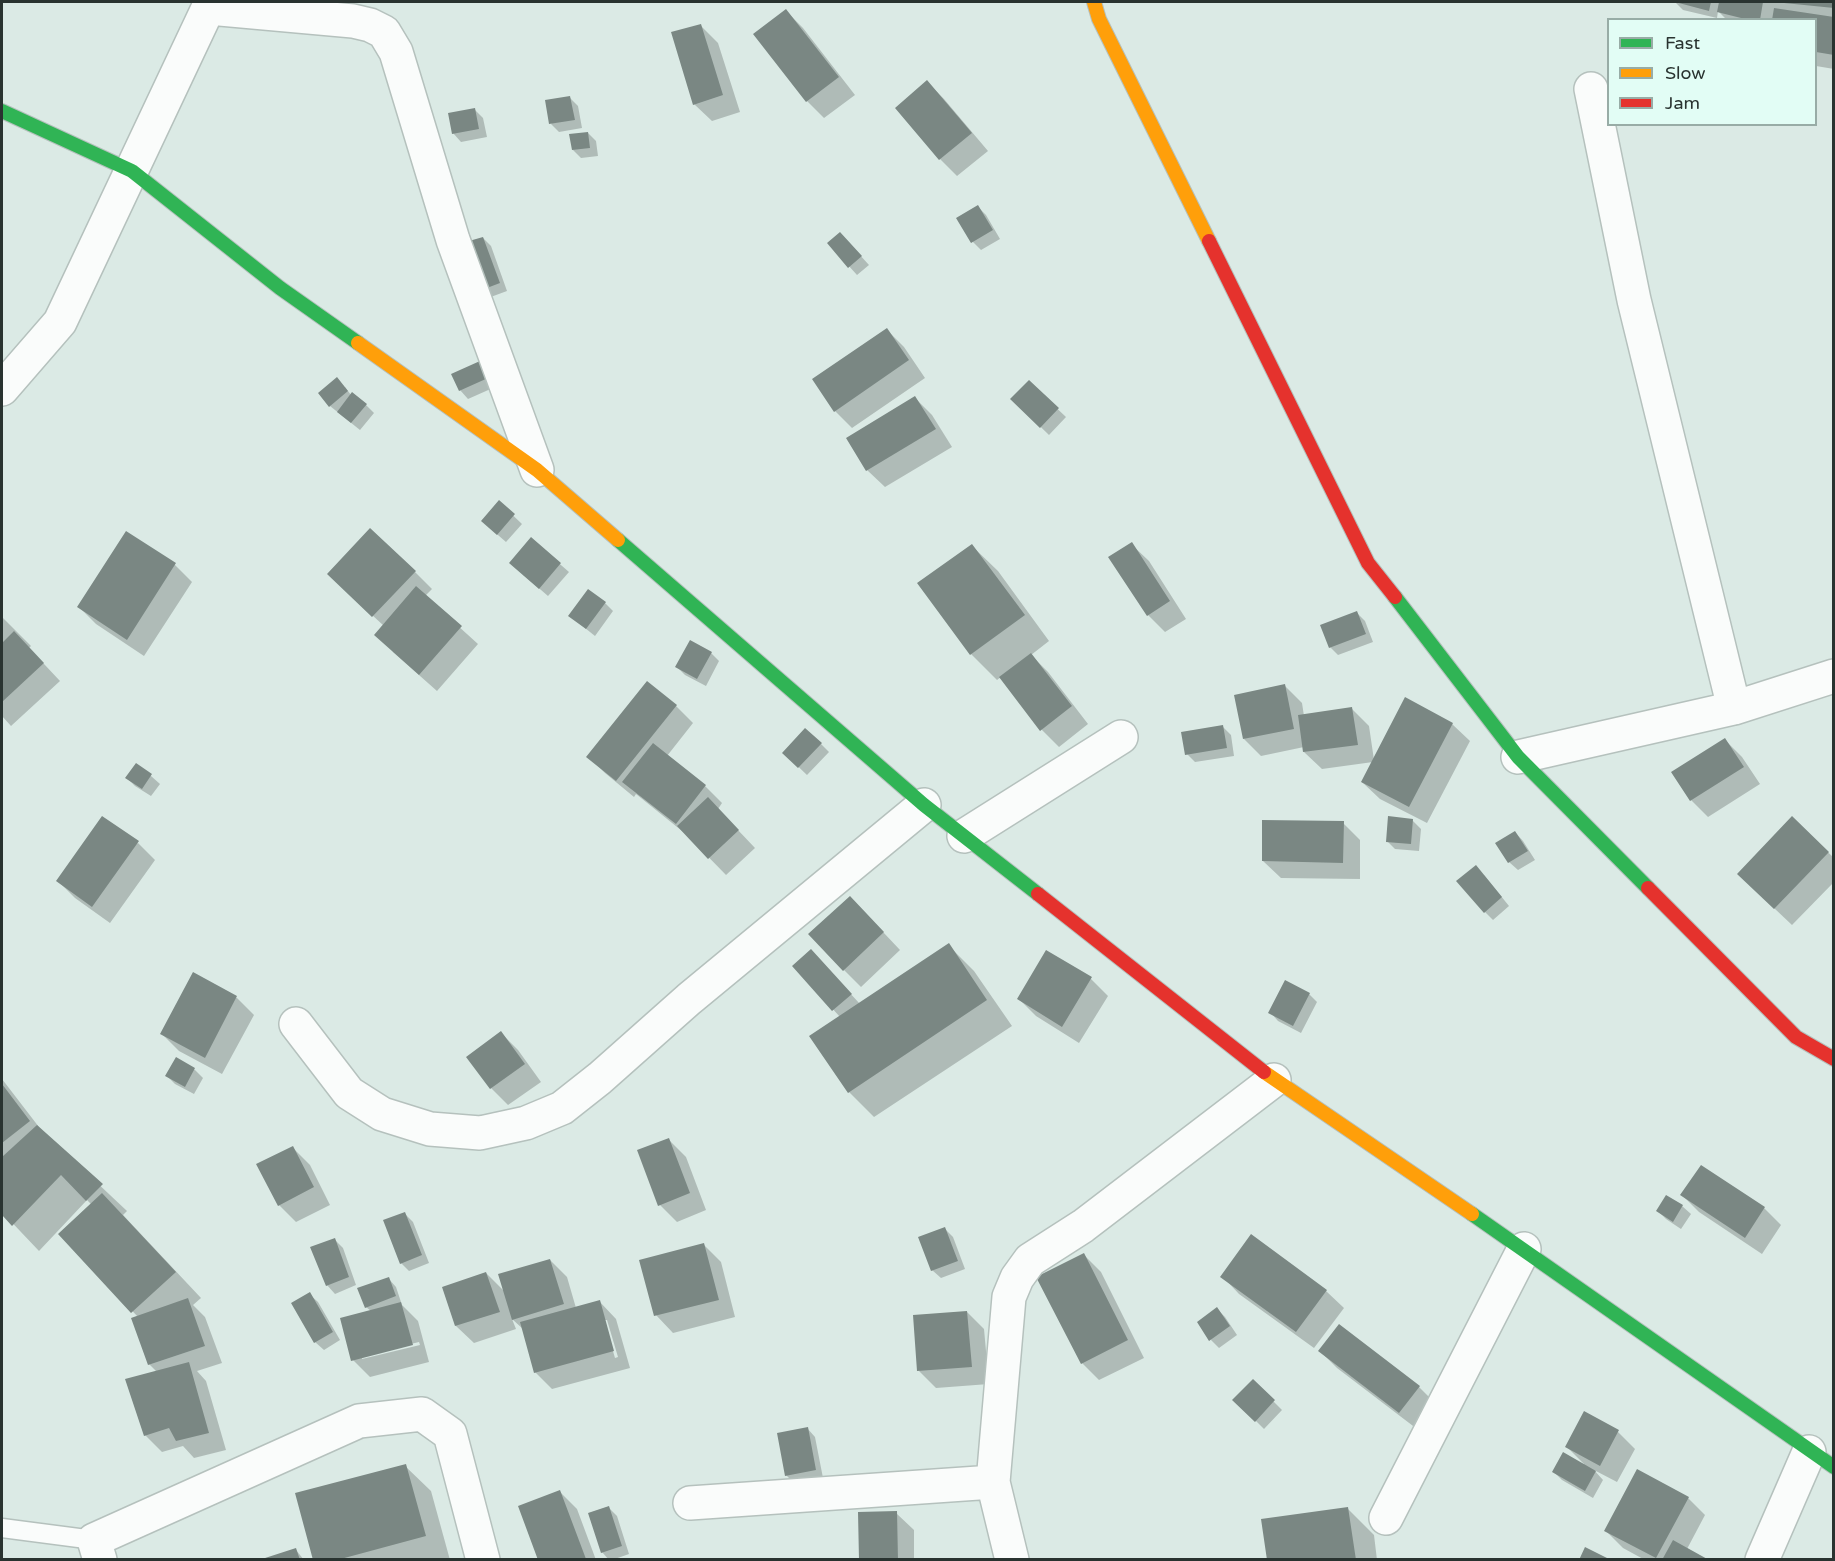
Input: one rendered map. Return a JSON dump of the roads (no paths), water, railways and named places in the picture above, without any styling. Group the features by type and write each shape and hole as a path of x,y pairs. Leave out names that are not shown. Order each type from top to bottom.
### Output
{"street":[{"path":"1095,2 1099,19 1368,563 1518,757 1796,1037 1833,1059"},
{"path":"2,389 60,321 210,5 353,21 370,25 384,32 396,52 453,240 537,470"},
{"path":"1591,89 1634,300 1734,708"},
{"path":"2,111 132,171 280,288 537,470 924,806 1274,1080 1524,1249 1821,1459 1762,1560"},
{"path":"1518,757 1734,708 1833,676"},
{"path":"964,836 1121,737"},
{"path":"296,1024 349,1093 382,1114 430,1129 480,1133 526,1123 562,1108 600,1078 689,999 924,806"},
{"path":"1012,1560 993,1482 1009,1297 1017,1278 1030,1260 1083,1226 1274,1080"},
{"path":"1386,1518 1524,1249"},
{"path":"97,1550 359,1421 422,1414 450,1434 483,1560"},
{"path":"690,1503 993,1482"}],"lane":[{"path":"2,1528 97,1550"}]}
